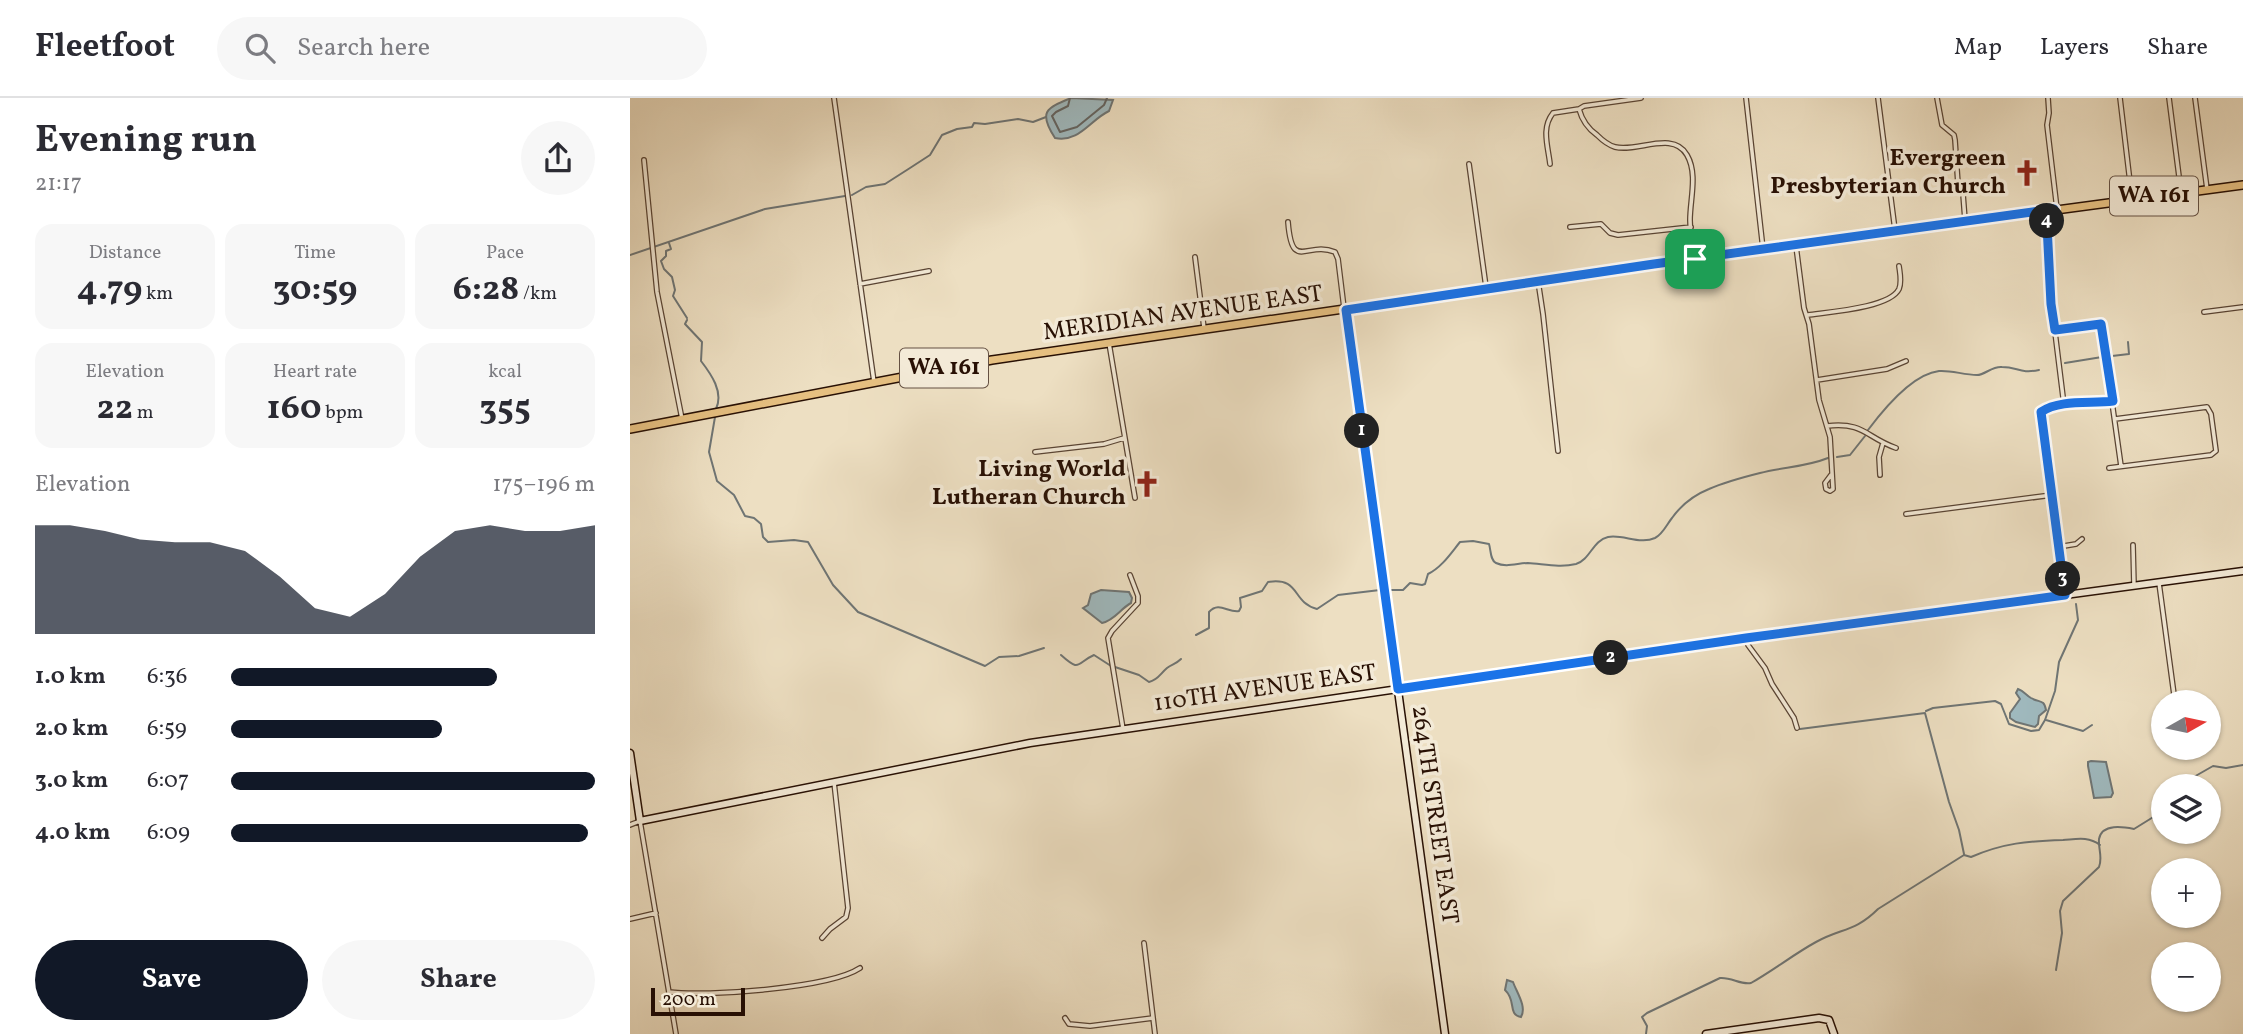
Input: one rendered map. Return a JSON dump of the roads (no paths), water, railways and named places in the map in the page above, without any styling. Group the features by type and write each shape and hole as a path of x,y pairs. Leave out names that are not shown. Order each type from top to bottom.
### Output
{"main road":[{"name":"MERIDIAN AVENUE EAST","path":"630,429 979,362 1895,230 2243,184"}],"street":[{"path":"834,98 874,382"},
{"path":"1550,164 1546,131 1547,121 1553,113 1641,98"},
{"path":"1746,98 1763,249"},
{"path":"1878,98 1895,230"},
{"path":"1937,98 1942,125 1954,135 1958,184 1963,194 1965,221"},
{"path":"2048,98 2047,125 2055,209 2049,216 2047,229 2051,304 2064,405"},
{"path":"2120,98 2132,199"},
{"path":"2169,98 2181,192"},
{"path":"2195,98 2207,189"},
{"path":"1579,109 1588,128 1614,146 1625,148 1670,143 1682,148 1689,158 1692,172 1691,227 1695,259"},
{"path":"643,160 657,292 682,419"},
{"path":"1469,164 1487,289"},
{"path":"1288,222 1291,245 1295,250 1335,252 1345,310"},
{"path":"1570,228 1599,224 1610,233 1618,235 1691,227"},
{"path":"1796,246 1804,308 1810,324 1820,406 1828,426 1831,475"},
{"path":"1195,257 1205,330"},
{"path":"1807,315 1873,304 1891,297 1900,287 1899,266"},
{"path":"860,284 929,271"},
{"path":"1538,281 1558,451"},
{"path":"2204,312 2243,307"},
{"name":"264TH STREET EAST","path":"1345,310 1445,1034"},
{"path":"2055,330 2101,324 2121,466"},
{"path":"1109,343 1135,498"},
{"path":"1817,380 1887,369 1906,362"},
{"path":"2065,595 2041,412 2064,405 2113,401"},
{"path":"2109,468 2211,455 2216,452 2209,408 2115,419"},
{"path":"1828,426 1854,426 1882,443 1896,447"},
{"path":"1035,452 1104,444 1124,438"},
{"path":"1880,475 1879,457 1882,443"},
{"path":"1906,514 2052,495"},
{"path":"2059,547 2076,544 2082,539"},
{"path":"2133,545 2134,586"},
{"name":"110TH AVENUE EAST","path":"630,825 1030,743 1746,638 2243,571"},
{"path":"1123,729 1108,638 1138,603 1130,575"},
{"path":"2159,583 2173,690"},
{"path":"1746,638 1794,718 1797,728"},
{"path":"630,753 676,1034"},
{"path":"822,938 846,917 848,908 834,782"},
{"path":"630,919 656,913"},
{"path":"1144,943 1155,1034"},
{"path":"669,992 726,993 771,989 838,977 860,968"},
{"path":"1065,1018 1069,1024 1083,1027 1153,1018"},
{"path":"1706,1034 1819,1018 1828,1019 1834,1034"}],"water":[{"path":"1071,98 1113,100 1109,111 1078,134 1063,139 1055,138 1047,122 1047,112"},
{"path":"1101,590 1129,592 1132,598 1131,603 1102,623 1083,608 1088,605 1091,594"},
{"path":"2018,689 2043,703 2045,707 2046,710 2039,716 2035,727 2010,718 2010,713 2020,699 2016,693"},
{"path":"2091,761 2106,762 2113,793 2111,797 2094,798 2088,766"},
{"path":"1507,980 1513,982 1521,1000 1521,1017 1514,1013 1511,998 1505,990"}],"waterway":[{"path":"852,195 866,187 885,184 930,155 942,135 972,127 974,123 1018,119 1033,122 1046,117"},
{"path":"630,255 765,209 845,196"},
{"path":"669,243 671,249 666,251 666,256 661,261 672,277 675,290 673,296 687,318"},
{"path":"687,320 685,324 702,342 701,361 717,390 716,409"},
{"path":"2112,356 2129,354 2128,342"},
{"path":"2065,363 2102,357"},
{"path":"1868,430 1899,394 1929,374 1944,371 1977,375 1998,367 2039,370"},
{"path":"715,417 709,452 717,481 734,495 745,516 754,518 761,524 763,537 768,542 808,542 833,585 858,612 985,666 999,657 1019,656 1044,648"},
{"path":"1837,457 1850,455 1865,436"},
{"path":"1388,590 1403,590 1410,583 1425,584 1428,574 1442,564 1460,542 1489,544 1493,560 1500,564 1576,564 1608,537 1643,540 1655,538 1684,504 1709,489 1769,471 1828,458"},
{"path":"1196,635 1209,628 1209,612 1213,609 1220,607 1239,611 1240,598 1262,591 1268,582 1286,583 1303,601 1317,609 1338,595 1380,590"},
{"path":"1926,711 1995,701 2001,704 2009,724 2031,731 2039,730 2055,691 2059,662 2078,620 2076,604"},
{"path":"1061,655 1075,665 1094,655 1111,666"},
{"path":"1115,667 1139,675 1149,682 1181,659"},
{"path":"1800,729 1925,713 1964,854"},
{"path":"2046,720 2083,731 2092,725"},
{"path":"2199,774 2213,766 2226,768 2243,765"},
{"path":"2056,970 2062,933 2060,911 2063,901 2099,867 2101,834 2114,827 2134,829 2151,818"},
{"path":"1646,1034 1647,1026 1642,1017 1647,1013 1720,978 1751,983 1816,942 1862,922 1964,855 1971,857 2005,846 2038,841 2082,839 2100,845"}],"place":[{"name":"Evergreen Presbyterian Church","path":"2027,173"},
{"name":"Living World Lutheran Church","path":"1147,484"}]}
